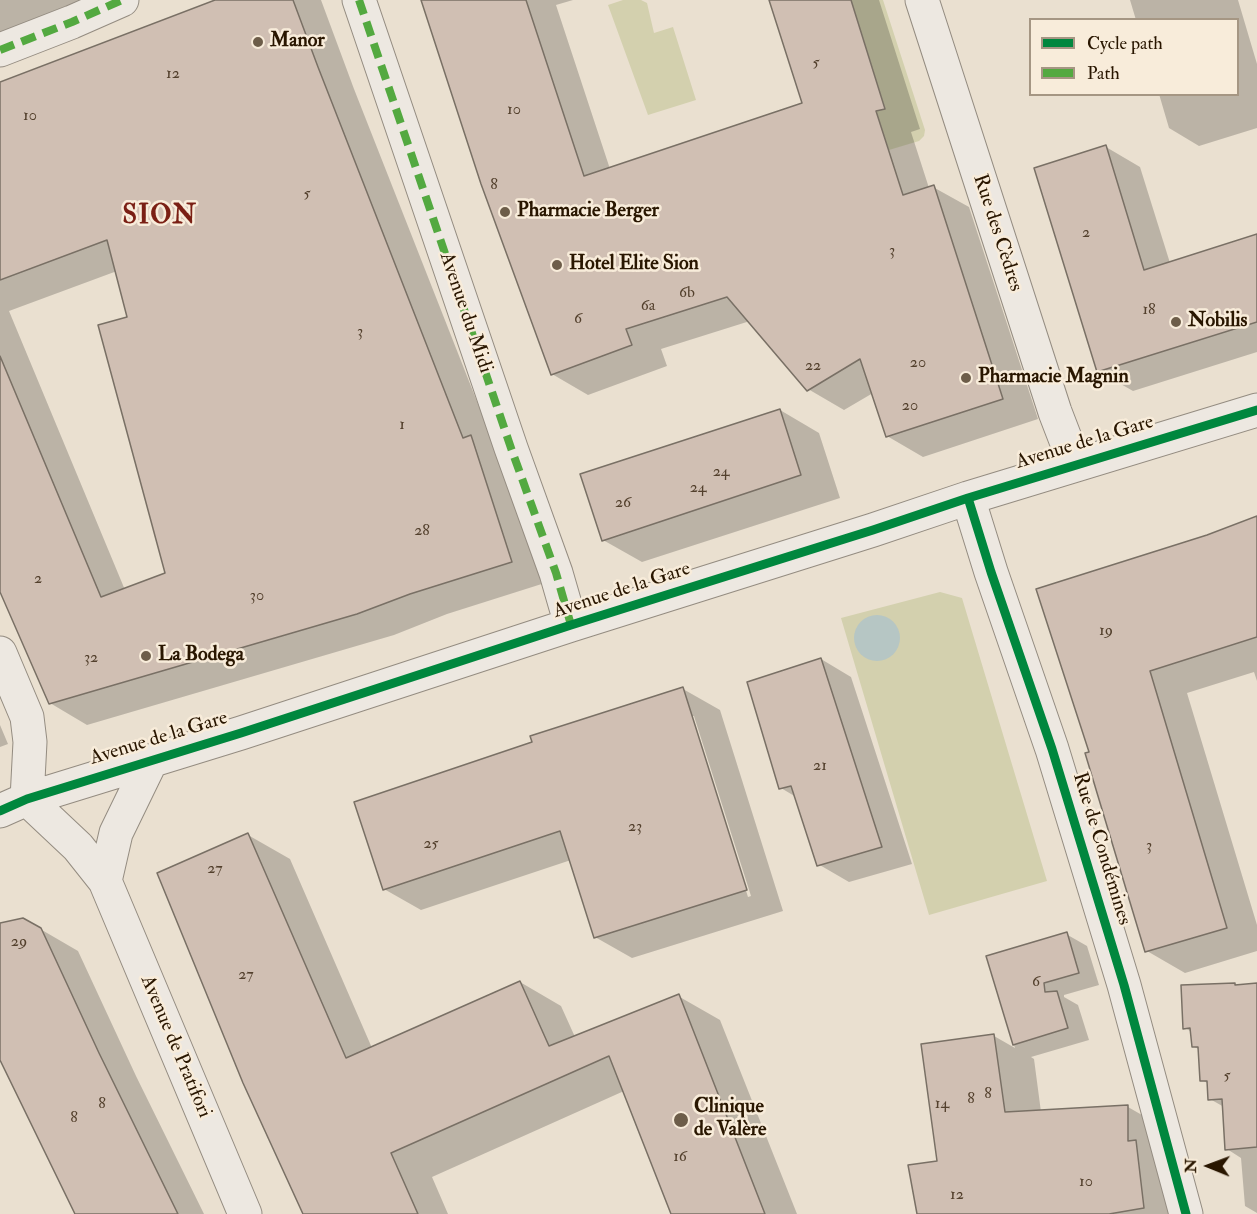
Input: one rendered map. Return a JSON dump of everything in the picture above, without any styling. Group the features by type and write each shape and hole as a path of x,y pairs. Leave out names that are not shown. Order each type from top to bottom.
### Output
{"street":[{"path":"0,50 122,0"},
{"name":"Avenue du Midi","path":"359,0 572,625"},
{"name":"Rue des Cèdres","path":"922,0 1055,412 1075,464"},
{"name":"Avenue de la Gare","path":"14,805 968,498 1257,410"},
{"name":"Rue de Condémines","path":"968,498 1052,749 1124,985 1186,1214"},
{"path":"0,653 27,717 30,742 14,805"},
{"path":"105,881 116,833 151,761"},
{"name":"Avenue de Pratifori","path":"14,805 78,847 105,881 245,1214"}],"shaded area":[{"path":"623,0 641,0 647,3 654,33 673,27 696,100 648,115 608,5"},
{"path":"851,0 883,0 925,130 924,136 919,141 889,150 876,111 885,108"},
{"path":"940,592 962,598 1047,881 929,915 841,618"},
{"path":"877,615 893,622 900,638 893,654 877,661 861,654 854,638 861,622"}],"building":[{"path":"215,0 293,0 463,438 471,435 512,562 410,594 357,614 49,704 0,592 0,356 101,597 165,573 98,325 127,317 107,240 0,280 0,82"},
{"path":"421,0 526,0 584,176 802,103 769,0 851,0 885,109 876,111 903,195 934,185 1003,399 886,437 860,359 807,391 727,297 626,329 632,345 551,375 481,184"},
{"path":"1106,145 1144,270 1257,234 1257,322 1097,372 1034,168"},
{"path":"780,409 801,475 602,541 580,474"},
{"path":"1257,516 1257,637 1150,671 1227,928 1145,952 1085,753 1089,752 1036,589 1207,535"},
{"path":"821,658 882,847 817,866 791,786 779,789 747,682"},
{"path":"683,687 747,890 594,938 560,831 383,890 354,802 532,742 530,736"},
{"path":"248,833 346,1058 520,981 549,1046 679,994 765,1214 671,1214 609,1056 391,1153 418,1214 303,1214 243,1083 157,873"},
{"path":"23,918 41,928 178,1214 75,1214 0,1060 0,923"},
{"path":"1067,932 1079,973 1044,983 1045,992 1057,991 1068,1028 1013,1045 986,956"},
{"path":"1235,983 1235,985 1257,983 1257,1147 1225,1150 1222,1099 1208,1100 1207,1081 1200,1081 1198,1047 1192,1047 1190,1028 1183,1029 1181,985"},
{"path":"994,1034 1005,1112 1128,1105 1128,1141 1136,1140 1144,1208 1109,1214 917,1214 908,1165 937,1161 921,1044"}],"marked path":[{"path":"0,50 122,0"},
{"path":"359,0 511,448 556,573 571,625"}],"cycle path":[{"path":"0,811 27,799 241,733 968,498 1257,410"},
{"path":"968,498 1052,749 1124,985 1186,1214"}],"place":[{"name":"Manor","path":"258,42"},
{"name":"Pharmacie Berger","path":"505,212"},
{"name":"Hotel Elite Sion","path":"557,265"},
{"name":"Nobilis","path":"1176,322"},
{"name":"Pharmacie Magnin","path":"966,378"},
{"name":"La Bodega","path":"146,656"},
{"name":"Clinique de Valère","path":"681,1120"}],"district":[{"name":"SION","path":"160,217"}]}
